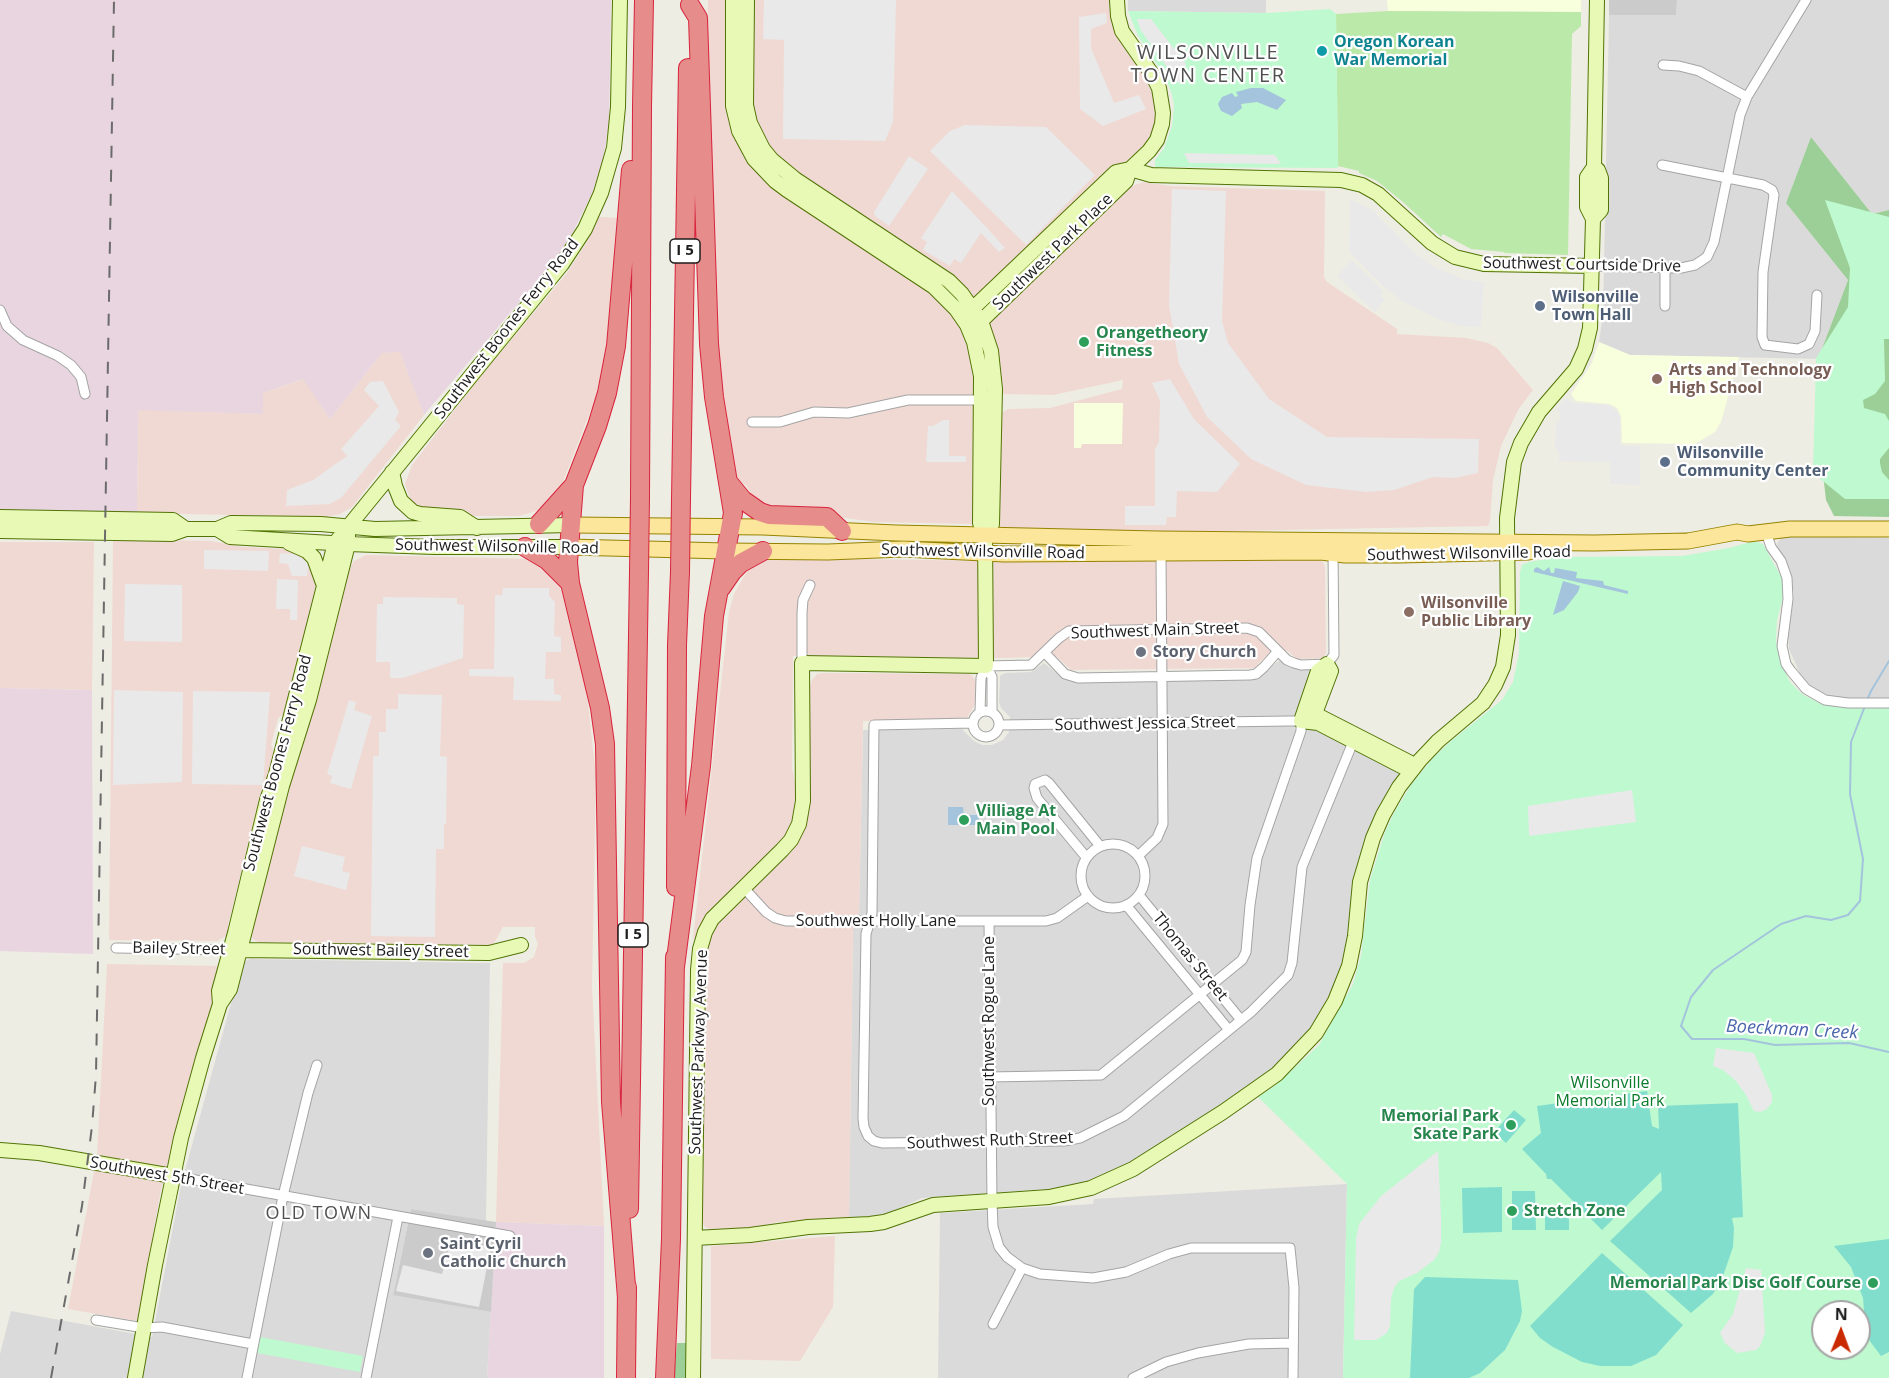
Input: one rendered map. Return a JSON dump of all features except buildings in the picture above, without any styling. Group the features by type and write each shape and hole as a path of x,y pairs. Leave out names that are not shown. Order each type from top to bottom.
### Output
{"highway":[{"name":"I 5","path":"626,1378 640,497 644,0"},
{"name":"I 5","path":"675,967 701,766 717,594 733,513 714,397 709,344 698,18 690,2"},
{"name":"I 5","path":"665,1378 672,1217 677,645 690,2"},
{"name":"I 5","path":"627,1298 611,1102 605,744 600,708 570,584 568,562 574,485 607,393 616,346 631,171 642,106"},
{"path":"728,482 743,500 760,512 769,515 827,517 842,531"},
{"name":"I 5","path":"539,524 574,485"},
{"path":"525,547 547,560 570,584"},
{"name":"I 5","path":"717,594 741,563 763,551"}],"main road":[{"name":"Southwest Wilsonville Road","path":"572,525 730,527 1145,539 1333,547 1400,555 1508,548 1656,543 1703,539 1737,532 1748,534 1806,528 1889,529"},
{"name":"Southwest Wilsonville Road","path":"569,547 725,551 903,549 985,553 1161,554 1321,552 1333,547"}],"street":[{"name":"Southwest Boones Ferry Road","path":"135,1378 172,1176 197,1079 220,1004 230,989 250,865 276,774 324,585 348,526 562,264 590,218 604,184 614,148 618,107 620,0"},
{"path":"733,0 731,78 733,106 739,131 754,159 769,176 787,190 934,286 951,302 968,313"},
{"path":"747,0 746,105 750,123 763,148 772,160 795,179 937,271 962,294 968,313 991,351 988,400 992,524 985,535 986,666 981,678 980,712"},
{"name":"Southwest Park Place","path":"975,326 1126,182 1130,169 1157,140 1162,124 1163,104 1155,78 1122,31 1117,0"},
{"path":"695,1238 750,1235 808,1227 870,1224 884,1222 933,1205 1067,1194 1091,1188 1117,1178 1223,1112 1289,1063 1316,1032 1340,991 1351,957 1360,882 1373,838 1390,801 1414,768 1438,741 1483,703 1500,674 1506,652 1508,494 1514,462 1535,417 1581,360 1590,328 1593,219 1601,210 1601,178 1594,167 1597,0"},
{"name":"Southwest Courtside Drive","path":"1130,169 1151,175 1341,180 1362,185 1378,194 1432,243 1455,258 1484,264 1665,268 1695,265 1707,257 1711,250 1736,130 1747,97 1806,0"},
{"path":"1663,65 1699,71 1747,97"},
{"path":"1662,165 1763,185 1768,187 1774,195 1763,272 1764,344 1798,349 1809,344 1815,331 1817,295"},
{"name":"Southwest Park Place","path":"968,313 1116,172 1130,169"},
{"path":"1665,268 1665,306"},
{"path":"0,310 4,322 23,340 58,356 71,365 81,377 85,394"},
{"path":"752,422 780,422 814,412 848,413 908,400 988,400"},
{"path":"392,472 401,501 413,512 460,517 477,528"},
{"name":"Southwest Wilsonville Road","path":"0,517 172,520 186,529"},
{"name":"Southwest Wilsonville Road","path":"219,530 231,523 348,526 375,529 572,525"},
{"name":"Southwest Wilsonville Road","path":"0,531 172,534 186,529 219,530 230,537 342,543 434,547 569,547"},
{"path":"1766,531 1771,547 1781,561 1787,578 1788,599 1782,646 1786,664 1796,678 1812,693 1831,701 1889,703"},
{"path":"282,540 307,551 314,558 324,585"},
{"name":"Southwest Boones Ferry Road","path":"235,950 309,700 342,543"},
{"path":"989,1077 1101,1075 1236,966 1246,952 1257,858 1304,721 1318,671 1334,655 1333,547"},
{"path":"1138,856 1157,838 1163,824 1161,554"},
{"name":"Southwest Parkway Avenue","path":"693,1378 699,956 703,938 712,919 788,844 800,820 803,801 802,613 803,600 810,585"},
{"name":"Southwest Main Street","path":"802,663 1031,665 1069,631 1254,629 1287,660 1301,665 1327,664"},
{"path":"1045,653 1065,674 1072,677 1256,674 1278,651"},
{"path":"986,666 992,677 992,712"},
{"path":"973,723 974,718 980,712 987,710 998,717 1000,725"},
{"name":"Southwest Jessica Street","path":"874,725 973,723 976,733 986,737 995,734 1000,725 1304,721 1321,717 1405,768 1414,768"},
{"name":"Southwest Ruth Street","path":"874,725 872,913 866,934 863,1118 868,1136 882,1143 1064,1141 1080,1138 1124,1116 1241,1020 1288,975 1292,963 1302,867 1354,738"},
{"path":"1086,857 1037,798 1035,784 1045,780 1049,783 1100,846"},
{"path":"1117,843 1138,856 1145,873 1139,895 1126,905 1119,907 1104,906 1088,896 1081,878 1081,869 1086,857 1100,846 1117,843"},
{"name":"Southwest Holly Lane","path":"743,887 766,912 786,921 1046,921 1065,913 1088,896"},
{"name":"Thomas Street","path":"1139,895 1241,1020"},
{"name":"Thomas Street","path":"1126,905 1229,1030"},
{"name":"Southwest Rogue Lane","path":"989,921 989,1077 993,1227 999,1247 1022,1269"},
{"name":"Southwest Bailey Street","path":"235,950 489,953 521,945"},
{"name":"Bailey Street","path":"116,948 235,950"},
{"path":"247,1378 284,1196 308,1093 317,1065"},
{"name":"Southwest 5th Street","path":"0,1150 39,1153 510,1236"},
{"path":"366,1378 398,1217"},
{"path":"993,1324 1022,1269 1040,1274 1095,1278 1125,1272 1169,1254 1191,1248 1290,1248 1294,1288 1293,1378"},
{"path":"96,1320 144,1328 162,1327 253,1344"},
{"path":"1135,1378 1166,1362 1198,1353 1249,1344 1293,1343"}],"shaded area":[{"path":"0,0 611,0 609,125 603,159 593,191 574,230 551,267 424,415 400,352 382,353 330,419 303,379 263,393 263,414 138,410 137,513 0,510"},
{"path":"708,0 1114,0 1116,28 1124,46 1153,89 1157,106 1155,120 1151,134 1142,149 1114,170 957,316 967,333 977,372 975,521 972,524 873,522 753,504 752,495 746,485 737,480 727,425 716,326 706,87"},
{"path":"764,0 896,0 893,122 885,141 783,139 784,40 763,39"},
{"path":"1128,0 1266,0 1266,13 1128,11"},
{"path":"1387,0 1581,0 1581,12 1388,11"},
{"path":"1609,0 1677,0 1676,15 1609,15"},
{"path":"1677,0 1889,0 1889,210 1872,214 1811,137 1786,203 1848,280 1820,354 1821,359 1630,355 1599,342 1603,314 1609,15 1676,15"},
{"path":"1106,13 1107,23 1091,29 1091,48 1114,103 1139,95 1146,109 1103,126 1080,109 1079,17"},
{"path":"1137,19 1151,19 1186,64 1179,84 1140,29"},
{"path":"1263,88 1286,100 1277,110 1257,102 1241,104 1242,108 1232,116 1221,111 1218,104 1222,97 1232,93 1235,97 1238,96 1236,92"},
{"path":"965,125 1046,127 1095,175 1026,245 930,151 950,131"},
{"path":"1184,153 1275,155 1281,164 1189,163"},
{"path":"909,156 928,169 889,226 875,216 874,212"},
{"path":"1144,182 1169,186 1325,191 1324,277 1327,282 1397,329 1397,334 1466,338 1488,343 1497,348 1533,390 1518,410 1501,446 1493,480 1488,526 1121,533 1005,530 999,527 997,522 1000,419 1003,412 1008,409 1050,408 1122,389 1123,380 1053,395 1004,394 1001,389 997,352 988,325 990,320 1129,187"},
{"path":"1172,189 1226,191 1222,321 1228,343 1269,399 1327,437 1479,439 1478,473 1455,478 1433,477 1394,490 1366,492 1306,485 1251,459 1207,417 1179,364 1169,305"},
{"path":"952,191 1005,248 999,252 981,233 961,263 954,259 950,266 923,250 927,242 921,238"},
{"path":"1350,199 1372,210 1417,255 1436,268 1463,279 1484,282 1481,327 1463,326 1440,320 1402,301 1385,288 1349,251"},
{"path":"598,217 622,218 615,308 596,397 560,489 540,510 519,516 475,516 419,507 411,501 405,484 412,465 481,376 567,273 587,242"},
{"path":"1352,260 1384,291 1380,296 1385,300 1375,312 1337,276"},
{"name":"Arts and Technology High School","path":"1599,342 1630,355 1739,357 1721,422 1715,432 1695,444 1622,443 1621,416 1617,408 1610,404 1576,401 1571,394 1592,363"},
{"path":"400,351 424,415 352,507 340,514 327,517 137,513 138,409 263,414 263,393 304,379 330,419 382,353"},
{"path":"1170,379 1194,419 1240,464 1217,492 1177,491 1176,517 1167,517 1166,525 1125,525 1125,506 1155,506 1155,449 1159,442 1160,401 1152,383"},
{"path":"383,381 399,412 395,420 401,426 341,498 329,504 286,506 287,490 313,480 347,456 341,449 379,406 364,390 370,382"},
{"path":"1567,398 1573,403 1608,405 1617,411 1620,419 1620,444 1640,446 1640,485 1610,484 1610,462 1559,461 1559,452 1555,448 1556,424 1561,415 1556,409"},
{"path":"1074,403 1123,403 1122,444 1082,444 1081,448 1074,448"},
{"path":"943,420 949,420 949,456 966,456 966,462 926,462 928,426 933,426"},
{"path":"1788,536 1889,538 1889,699 1844,700 1821,693 1801,676 1789,649 1788,636 1794,594 1786,561 1777,549 1777,543 1781,538"},
{"path":"113,539 211,541 244,547 289,549 306,555 317,574 284,714 278,718 271,745 274,753 260,811 256,813 228,925 230,929 228,935 217,941 109,940"},
{"path":"0,542 94,542 92,690 0,688"},
{"path":"204,550 269,551 268,571 204,569"},
{"path":"280,553 295,554 309,563 307,576 292,576 288,564 279,563"},
{"path":"366,555 534,559 553,572 567,603 585,677 596,776 592,986 604,1226 496,1222 503,963 524,963 534,957 538,944 535,927 503,927 493,945 258,942 250,933 291,765 300,750 330,649 350,568 354,561"},
{"path":"772,558 1003,561 1318,559 1325,567 1326,653 1323,658 1297,659 1288,651 1270,652 1254,668 1071,670 1056,656 1005,658 793,656 792,768 796,787 796,810 788,835 714,908 697,939 693,939 729,612 734,594 750,566"},
{"path":"1537,567 1544,571 1549,567 1551,573 1554,573 1555,568 1577,572 1576,578 1603,581 1604,585 1628,591 1628,594 1534,572"},
{"path":"277,579 298,580 297,620 290,620 290,609 276,609"},
{"path":"1563,581 1580,586 1564,610 1553,615"},
{"path":"125,584 182,585 182,642 124,641"},
{"path":"503,588 549,588 549,596 555,602 554,636 561,637 561,652 546,652 545,679 554,679 554,694 561,695 561,701 513,700 514,677 469,676 469,669 494,669 495,595 502,595"},
{"path":"383,597 457,598 457,604 464,605 463,658 403,678 390,678 390,662 376,662 377,604 383,604"},
{"path":"1280,660 1293,668 1308,668 1313,671 1304,707 1294,729 1320,728 1401,772 1400,778 1384,804 1338,983 1317,1022 1290,1055 1250,1088 1130,1163 1097,1178 1061,1188 922,1198 889,1213 849,1218 853,929 859,915 863,730 962,729 974,741 982,745 992,745 1003,740 1009,732 1010,717 1001,708 999,702 1000,676 1005,673 1031,672 1044,663 1062,677 1081,682 1252,680"},
{"path":"817,674 970,674 976,681 976,703 965,721 863,721 859,915 853,929 849,1218 778,1222 756,1227 713,1230 705,1227 700,1219 704,964 710,930 785,857 797,842 809,784 809,689"},
{"path":"0,688 92,690 93,954 0,951"},
{"path":"114,690 183,692 182,782 113,785"},
{"path":"193,691 270,692 263,785 192,784"},
{"path":"398,694 442,695 440,756 447,757 446,824 444,824 444,849 436,849 435,937 371,936 373,756 379,756 379,732 386,732 386,709 398,709"},
{"path":"349,700 356,702 354,710 372,716 351,789 330,783 332,776 327,774"},
{"path":"1632,790 1636,822 1529,836 1528,806"},
{"name":"Villiage At Main Pool","path":"948,807 963,807 964,815 979,815 979,825 948,825"},
{"path":"302,846 345,857 342,871 350,873 346,890 294,876"},
{"path":"251,959 490,963 486,1221 411,1209 393,1294 491,1312 487,1378 0,1378 0,1354 11,1311 152,1337 181,1185 241,967 245,961"},
{"path":"107,964 222,966 190,1089 186,1091 161,1190 137,1321 68,1309 97,1156"},
{"path":"1716,1048 1754,1053 1772,1095 1772,1102 1767,1109 1760,1112 1754,1111 1736,1081 1723,1070 1713,1066"},
{"path":"1647,1091 1652,1126 1659,1129 1658,1106 1738,1103 1743,1217 1732,1218 1733,1247 1722,1279 1713,1294 1691,1313 1610,1241 1662,1190 1661,1172 1602,1230 1551,1179 1547,1179 1546,1174 1522,1149 1541,1133 1537,1106"},
{"name":"Memorial Park Skate Park","path":"1514,1110 1526,1120 1506,1143 1494,1132"},
{"path":"1438,1151 1441,1218 1439,1252 1434,1260 1417,1273 1399,1281 1394,1288 1387,1333 1376,1340 1354,1340 1356,1239 1359,1224 1381,1196"},
{"path":"1347,1184 1343,1378 938,1378 940,1213 1093,1204 1094,1199"},
{"path":"1502,1187 1502,1232 1463,1233 1462,1188"},
{"path":"1512,1191 1535,1191 1536,1230 1512,1230"},
{"path":"1545,1208 1569,1208 1569,1230 1545,1230"},
{"path":"411,1209 496,1222 491,1312 393,1295"},
{"path":"496,1222 604,1226 604,1378 487,1378"},
{"path":"835,1236 833,1307 800,1361 711,1359 711,1246"},
{"name":"Memorial Park Disc Golf Course","path":"1889,1239 1889,1352 1881,1356 1871,1343 1871,1300 1863,1300 1851,1267 1834,1246"},
{"path":"451,1240 491,1247 479,1307 396,1291 403,1265 442,1274"},
{"path":"1602,1253 1683,1325 1656,1355 1631,1366 1600,1366 1582,1362 1540,1338 1530,1326"},
{"path":"1746,1268 1761,1270 1765,1333 1756,1350 1737,1353 1725,1343 1720,1333 1733,1314"},
{"path":"1425,1277 1518,1280 1522,1311 1520,1321 1505,1350 1480,1373 1469,1378 1410,1378 1414,1289"}],"green space":[{"path":"1330,9 1336,14 1338,168 1155,167 1155,160 1164,148 1172,126 1174,105 1166,78 1138,36 1128,11 1266,13"},
{"path":"1388,11 1581,12 1581,26 1572,34 1568,255 1505,253 1471,249 1443,234 1441,237 1377,181 1359,171 1338,166 1336,14"},
{"path":"1811,137 1872,214 1889,210 1889,517 1834,516 1826,500 1822,465 1820,354 1848,280 1786,203"},
{"path":"1825,200 1889,217 1889,339 1884,339 1885,381 1875,394 1863,400 1864,408 1885,414 1889,421 1889,448 1880,459 1880,463 1882,472 1889,480 1889,499 1845,499 1813,473 1816,358 1848,307 1850,268"},
{"name":"Wilsonville Memorial Park","path":"1754,541 1763,544 1783,580 1784,592 1777,621 1776,641 1780,661 1790,682 1802,694 1821,704 1889,706 1889,1378 1343,1378 1347,1184 1258,1097 1276,1085 1319,1045 1353,984 1361,956 1370,880 1385,832 1411,785 1433,758 1451,741 1502,700 1513,682 1519,653 1522,565 1558,557 1682,556"},
{"path":"260,1337 363,1356 360,1372 257,1353"},
{"path":"677,1343 686,1343 686,1378 674,1378"}],"waterway":[{"name":"Boeckman Creek","path":"1867,700 1889,661"},
{"name":"Boeckman Creek","path":"1865,706 1851,742 1850,794 1863,859 1860,901 1848,915 1831,920 1806,916 1781,924 1713,970 1691,997 1681,1026 1692,1039 1744,1039 1775,1045 1849,1043 1889,1052"}],"railway":[{"path":"51,1378 82,1206 96,1075 114,0"}],"place":[{"name":"Oregon Korean War Memorial","path":"1322,51"},
{"name":"Wilsonville Town Hall","path":"1540,306"},
{"name":"Orangetheory Fitness","path":"1084,342"},
{"name":"Arts and Technology High School","path":"1657,379"},
{"name":"Wilsonville Community Center","path":"1665,462"},
{"name":"Wilsonville Public Library","path":"1409,612"},
{"name":"Story Church","path":"1141,652"},
{"name":"Villiage At Main Pool","path":"964,820"},
{"name":"Memorial Park Skate Park","path":"1511,1125"},
{"name":"Stretch Zone","path":"1512,1211"},
{"name":"Saint Cyril Catholic Church","path":"428,1253"},
{"name":"Memorial Park Disc Golf Course","path":"1873,1283"}],"district":[{"name":"WILSONVILLE TOWN CENTER","path":"1208,64"},
{"name":"OLD TOWN","path":"319,1214"}]}
